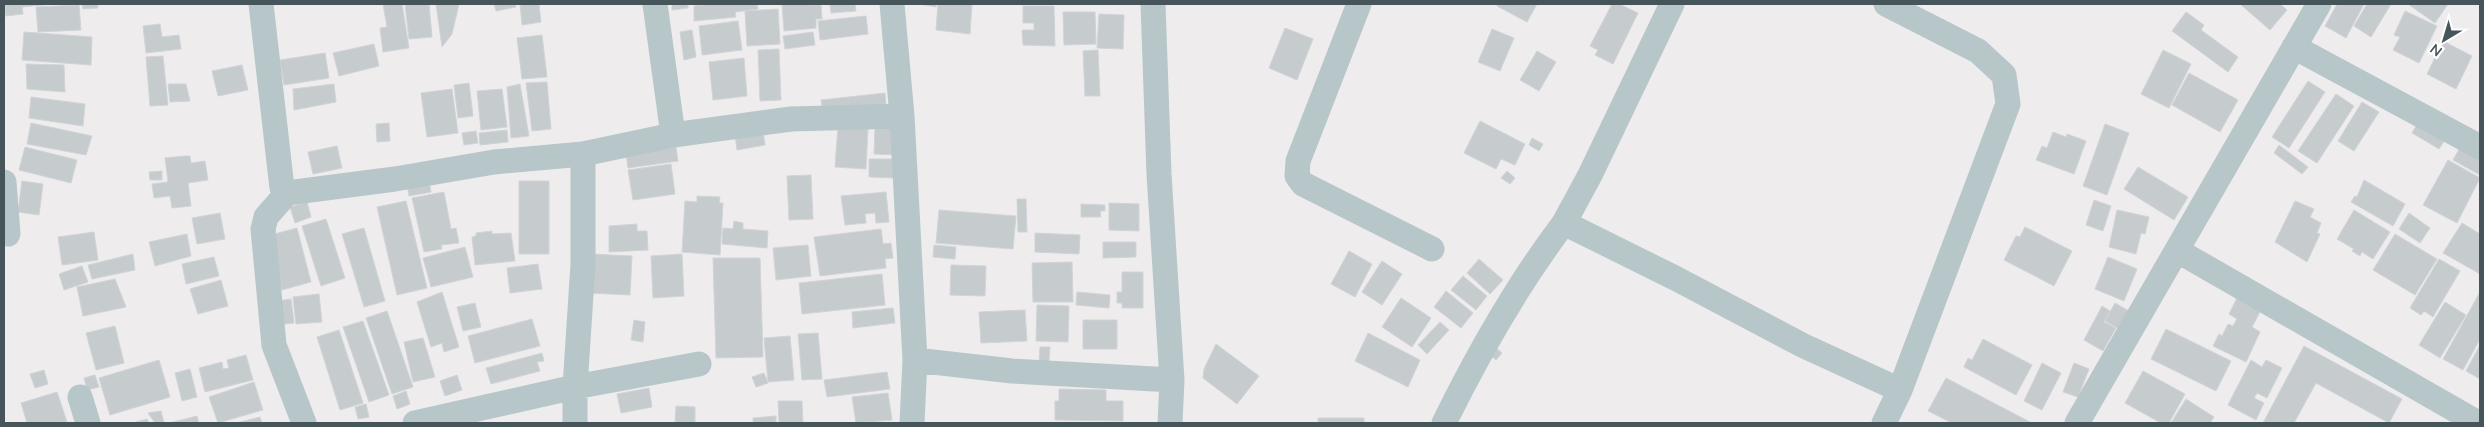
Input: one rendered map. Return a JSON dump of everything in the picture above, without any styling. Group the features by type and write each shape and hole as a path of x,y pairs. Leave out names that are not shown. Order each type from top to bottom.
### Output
{"street":[{"path":"261,4 282,188 287,193"},
{"path":"655,4 673,135"},
{"path":"892,4 902,116 915,360 912,423"},
{"path":"1153,4 1159,174 1172,380 1170,423"},
{"path":"1359,4 1298,161 1297,176 1303,184 1432,249"},
{"path":"1444,423 1477,358 1541,254 1564,223 1590,175 1672,4"},
{"path":"1884,423 1900,390 2008,104 2004,75 1978,50 1886,4"},
{"path":"2077,423 2319,4"},
{"path":"2294,47 2480,147"},
{"path":"304,423 274,344 263,229 266,217 287,193 395,179 494,162 584,154 673,135 791,119 902,116"},
{"path":"575,423 575,387 583,264 584,154"},
{"path":"4,182 8,234"},
{"path":"1564,223 1675,278 1804,346 1900,390"},
{"path":"2178,251 2478,423"},
{"path":"915,360 1012,371 1172,380"},
{"path":"415,423 575,387 699,364"},
{"path":"80,397 88,423"}],"building":[{"path":"5,4 52,4 22,7 23,14 6,16"},
{"path":"82,4 98,4 98,8 83,9"},
{"path":"383,4 402,4 409,48 383,52 380,28 387,27"},
{"path":"405,4 429,4 432,37 409,39"},
{"path":"436,4 459,4 452,34 442,47"},
{"path":"494,4 515,4 516,7 496,11"},
{"path":"520,4 539,4 541,22 522,25"},
{"path":"672,4 688,4 688,8 672,10"},
{"path":"757,4 758,9 735,12 736,17 694,21 694,6"},
{"path":"782,4 821,5 822,19 816,19 816,28 784,31"},
{"path":"830,4 855,4 856,11 831,13"},
{"path":"920,4 936,4 936,7"},
{"path":"938,4 972,4 970,34 936,30"},
{"path":"1498,4 1537,4 1527,22 1497,6"},
{"path":"1612,4 1619,4 1638,13 1613,64 1595,55 1598,50 1590,46"},
{"path":"2240,4 2280,4 2287,10 2270,30"},
{"path":"2337,4 2364,4 2346,38 2325,26"},
{"path":"2367,4 2391,4 2371,37 2354,26"},
{"path":"2408,4 2448,4 2435,23"},
{"path":"79,5 81,30 38,32 36,7"},
{"path":"1023,6 1054,6 1055,46 1023,45 1022,30 1034,30 1034,23 1023,23"},
{"path":"778,9 780,44 747,46 745,11"},
{"path":"2405,11 2437,26 2419,63 2393,50 2400,37 2394,35"},
{"path":"1063,12 1095,12 1096,44 1064,45"},
{"path":"2186,12 2204,25 2201,30 2238,57 2228,72 2172,31"},
{"path":"1099,14 1124,15 1123,49 1097,48"},
{"path":"866,16 868,34 820,40 818,21"},
{"path":"738,21 742,50 702,55 699,26"},
{"path":"160,24 162,37 179,35 181,49 146,53 143,26"},
{"path":"1285,28 1313,39 1297,80 1269,68"},
{"path":"1492,29 1514,38 1500,71 1478,62"},
{"path":"692,30 696,57 684,60 680,32"},
{"path":"24,32 92,37 91,65 22,60"},
{"path":"813,32 815,45 785,49 783,36"},
{"path":"542,35 547,77 522,79 517,38"},
{"path":"2443,41 2472,56 2456,89 2427,74"},
{"path":"374,44 379,66 339,76 333,53"},
{"path":"779,49 781,100 760,101 758,50"},
{"path":"1098,50 1100,96 1085,96 1083,51"},
{"path":"2163,50 2191,64 2169,108 2141,94"},
{"path":"1537,51 1556,62 1539,91 1520,80"},
{"path":"325,53 329,78 284,85 280,60"},
{"path":"163,56 168,105 150,106 146,57"},
{"path":"744,58 747,96 713,100 709,62"},
{"path":"26,64 64,65 65,92 27,89"},
{"path":"242,65 248,90 218,96 212,71"},
{"path":"2189,73 2238,100 2220,132 2172,105"},
{"path":"2308,81 2325,92 2289,148 2272,137"},
{"path":"547,82 551,129 532,131 526,83"},
{"path":"469,83 473,116 458,118 454,85"},
{"path":"168,84 186,84 190,101 170,102"},
{"path":"334,84 336,102 294,110 293,89"},
{"path":"520,84 529,136 511,138 507,87"},
{"path":"452,89 458,133 427,137 421,93"},
{"path":"502,89 507,127 481,130 477,91"},
{"path":"885,93 886,106 845,108 845,105 822,108 821,100"},
{"path":"2336,94 2354,106 2317,163 2298,151"},
{"path":"31,97 85,104 83,126 29,118"},
{"path":"2362,102 2379,112 2354,151 2338,141"},
{"path":"2420,119 2448,135 2439,149 2412,133"},
{"path":"1480,121 1525,144 1515,165 1501,159 1496,169 1464,153"},
{"path":"31,123 92,136 86,155 27,144"},
{"path":"389,123 390,141 377,142 376,124"},
{"path":"2105,124 2129,133 2107,195 2083,186"},
{"path":"838,126 868,128 866,169 835,167"},
{"path":"875,126 897,127 895,155 874,154"},
{"path":"507,130 508,142 480,145 479,133"},
{"path":"763,130 765,145 737,150 735,135"},
{"path":"476,131 478,143 464,145 462,133"},
{"path":"2053,132 2066,137 2067,134 2086,141 2074,174 2036,160 2042,146 2047,148"},
{"path":"1532,138 1543,144 1539,151 1529,145"},
{"path":"2279,145 2308,167 2302,174 2274,153"},
{"path":"337,146 342,168 313,174 308,152"},
{"path":"2461,146 2480,156 2480,175 2453,160"},
{"path":"25,147 77,160 71,183 19,170"},
{"path":"676,147 678,161 628,168 626,153"},
{"path":"190,156 191,163 205,161 208,180 188,183 191,206 172,208 170,196 154,198 152,184 168,182 165,158"},
{"path":"869,159 896,159 895,178 869,177"},
{"path":"2448,160 2480,178 2457,223 2423,205"},
{"path":"671,164 675,194 633,200 628,170"},
{"path":"2138,167 2188,197 2174,220 2124,189"},
{"path":"162,171 162,180 150,180 149,172"},
{"path":"1507,171 1515,178 1510,184 1501,178"},
{"path":"428,175 431,192 409,196 406,179"},
{"path":"811,175 813,219 789,220 787,176"},
{"path":"2364,180 2405,204 2393,226 2351,202 2355,196 2357,197"},
{"path":"22,181 43,184 39,215 18,212"},
{"path":"519,181 549,181 549,254 519,254"},
{"path":"444,192 451,229 456,228 459,243 441,245 442,249 424,252 412,198"},
{"path":"886,192 889,222 876,223 875,213 865,214 866,223 845,225 841,196"},
{"path":"697,196 720,197 719,203 723,203 720,255 682,252 685,201 697,202"},
{"path":"1017,199 1026,199 1027,232 1018,232"},
{"path":"2094,200 2111,206 2103,231 2086,225"},
{"path":"406,201 427,288 397,295 377,207"},
{"path":"2295,201 2314,209 2310,217 2321,223 2317,233 2320,234 2307,262 2275,242"},
{"path":"307,202 311,217 295,223 290,207"},
{"path":"1109,203 1139,204 1139,231 1109,230"},
{"path":"1081,204 1105,205 1105,211 1100,211 1101,217 1081,217"},
{"path":"939,210 1016,216 1013,249 936,243"},
{"path":"2117,210 2149,217 2145,234 2141,233 2136,254 2109,247"},
{"path":"2354,210 2390,232 2373,259 2362,252 2360,256 2352,251 2354,249 2337,239"},
{"path":"220,213 225,239 197,244 192,218"},
{"path":"2409,213 2430,228 2420,243 2399,229"},
{"path":"326,219 345,278 321,286 302,226"},
{"path":"734,221 743,223 743,229 768,231 767,248 722,244 723,228 733,229"},
{"path":"2462,223 2480,234 2480,274 2443,253"},
{"path":"637,224 637,231 647,231 648,250 609,252 609,226"},
{"path":"2025,227 2072,251 2054,286 2004,260 2016,236 2020,237"},
{"path":"297,228 311,282 282,290 267,236"},
{"path":"364,228 385,301 364,307 342,234"},
{"path":"881,229 883,244 891,243 893,258 885,259 886,268 820,276 814,237"},
{"path":"492,231 492,234 511,233 515,261 475,265 472,237 476,236 476,233"},
{"path":"94,232 98,260 62,265 58,237"},
{"path":"1035,233 1080,235 1079,254 1035,252"},
{"path":"187,234 191,256 155,266 149,242"},
{"path":"2395,234 2437,259 2415,295 2373,270"},
{"path":"1103,242 1136,242 1136,257 1103,258"},
{"path":"808,245 811,276 776,280 773,248"},
{"path":"934,245 956,247 955,259 933,257"},
{"path":"465,247 473,277 431,287 423,258"},
{"path":"1349,251 1372,264 1355,297 1331,284"},
{"path":"133,254 135,270 92,279 88,265"},
{"path":"591,254 632,256 630,295 589,293"},
{"path":"682,254 684,296 653,298 651,256"},
{"path":"214,257 219,276 186,284 182,264"},
{"path":"2108,257 2137,269 2124,301 2095,289"},
{"path":"713,258 760,258 763,357 716,358"},
{"path":"1479,259 1503,280 1490,294 1467,273"},
{"path":"2439,259 2460,271 2433,317 2424,311 2421,315 2410,308"},
{"path":"1382,261 1402,274 1382,305 1362,292"},
{"path":"1072,262 1073,302 1033,302 1032,263"},
{"path":"538,264 542,289 510,293 507,268"},
{"path":"951,265 986,266 985,296 950,295"},
{"path":"82,266 88,282 64,290 59,274"},
{"path":"1122,272 1143,272 1143,308 1122,308 1122,303 1117,303 1117,292 1122,292"},
{"path":"882,274 885,305 802,314 799,283"},
{"path":"1463,276 1487,296 1476,310 1451,290"},
{"path":"115,279 126,307 83,316 77,287"},
{"path":"221,280 228,306 198,314 190,289"},
{"path":"1446,291 1473,313 1461,328 1434,307"},
{"path":"442,292 459,347 444,352 442,343 431,347 417,302"},
{"path":"1077,292 1110,295 1109,308 1076,305"},
{"path":"2480,292 2480,339 2463,370 2443,359"},
{"path":"319,294 322,322 296,324 293,297"},
{"path":"1401,298 1431,318 1412,347 1382,327"},
{"path":"2237,298 2261,310 2252,327 2260,332 2246,362 2213,346 2219,334 2222,336 2228,324 2233,326 2237,319 2229,314"},
{"path":"291,299 294,323 275,325 272,302"},
{"path":"2445,302 2466,315 2440,358 2419,345"},
{"path":"475,303 481,327 463,331 457,307"},
{"path":"2115,303 2129,311 2119,329 2105,321"},
{"path":"1037,305 1069,306 1068,342 1036,341"},
{"path":"2102,306 2110,311 2104,322 2116,328 2103,351 2084,340"},
{"path":"893,308 895,323 853,328 852,312"},
{"path":"1025,310 1027,341 981,343 979,312"},
{"path":"387,311 413,387 392,394 366,318"},
{"path":"532,319 540,346 475,363 468,336"},
{"path":"634,320 645,322 643,342 631,340"},
{"path":"1083,320 1117,320 1117,349 1083,349"},
{"path":"363,321 389,395 369,402 343,327"},
{"path":"1440,322 1449,330 1427,354 1418,345"},
{"path":"115,326 124,363 96,370 86,333"},
{"path":"2166,329 2231,361 2216,391 2151,359"},
{"path":"339,330 363,403 340,410 317,337"},
{"path":"818,333 822,379 802,380 798,334"},
{"path":"1368,333 1420,360 1408,387 1355,361"},
{"path":"790,336 794,380 768,382 764,338"},
{"path":"423,338 435,377 413,382 404,342"},
{"path":"1983,339 2032,365 2016,395 1964,367 1968,358 1972,360"},
{"path":"1216,344 1259,376 1237,404 1203,378 1204,369"},
{"path":"2480,345 2480,379 2466,371"},
{"path":"2304,346 2402,399 2389,423 2316,383 2294,423 2263,423"},
{"path":"1040,347 1050,347 1049,362 1039,362"},
{"path":"1496,348 1502,353 1496,360 1491,356"},
{"path":"542,353 544,361 537,362 540,371 491,384 486,368"},
{"path":"246,355 253,380 205,392 199,368 222,362 223,369 229,368 227,360"},
{"path":"159,360 170,397 110,415 99,378"},
{"path":"2251,360 2262,367 2266,360 2282,368 2267,398 2257,393 2254,398 2264,403 2256,420 2228,405"},
{"path":"2042,363 2061,373 2042,410 2024,401"},
{"path":"2074,363 2089,369 2078,397 2063,392"},
{"path":"190,369 197,397 182,401 175,373"},
{"path":"44,370 48,384 35,388 30,374"},
{"path":"2143,371 2185,394 2169,423 2161,423 2125,403"},
{"path":"887,372 890,389 827,397 824,380"},
{"path":"764,373 768,383 756,387 752,377"},
{"path":"95,375 99,387 87,390 84,378"},
{"path":"457,375 462,390 445,396 440,381"},
{"path":"1946,378 2032,423 1952,423 1928,411"},
{"path":"254,382 263,410 218,423 209,397"},
{"path":"649,388 652,407 621,413 617,394"},
{"path":"1059,389 1106,390 1106,401 1123,401 1123,421 1055,420 1055,401 1059,401"},
{"path":"406,391 410,404 397,409 393,396"},
{"path":"57,392 67,422 27,423 21,403"},
{"path":"888,393 892,420 856,423 852,397"},
{"path":"2186,399 2214,417 2210,423 2171,423"},
{"path":"778,401 802,401 803,423 779,423"},
{"path":"366,404 369,417 358,419 355,407"},
{"path":"676,406 695,407 695,423 675,423"},
{"path":"161,411 164,423 155,423 148,413"},
{"path":"197,416 199,423 169,423"},
{"path":"776,416 776,423 753,423 753,418"},
{"path":"260,417 262,423 236,423"},
{"path":"1318,418 1364,418 1364,423 1318,423"},
{"path":"147,419 149,423 132,423"}]}
